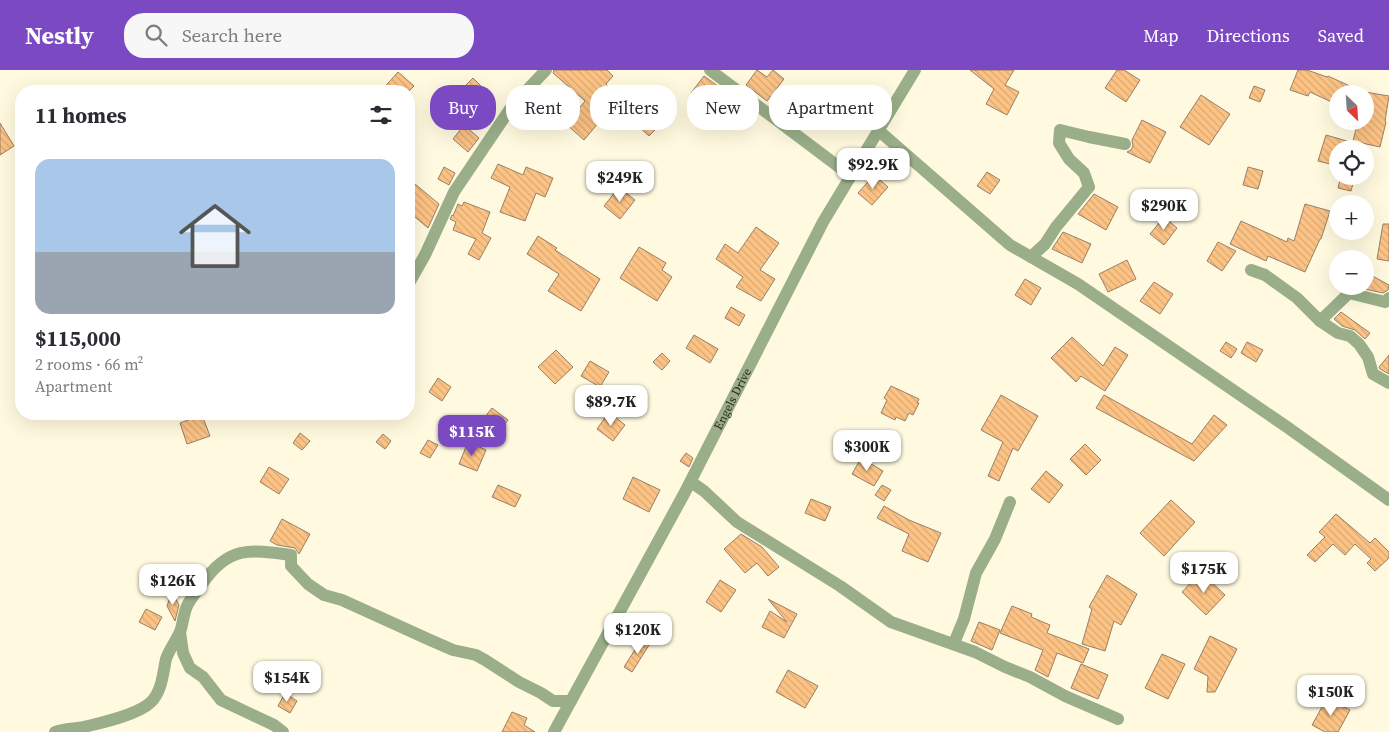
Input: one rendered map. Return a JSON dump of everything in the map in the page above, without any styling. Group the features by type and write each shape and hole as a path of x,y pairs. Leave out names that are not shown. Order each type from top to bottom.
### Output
{"street":[{"path":"532,85 546,70"},
{"path":"710,70 851,176"},
{"name":"Engels Drive","path":"892,107 915,70"},
{"path":"415,273 426,254 454,192 506,115"},
{"path":"878,130 1010,245 1078,284 1287,427 1389,500"},
{"name":"Engels Drive","path":"554,732 690,482 823,222 878,130"},
{"path":"1031,257 1045,244 1056,227 1090,188 1084,173 1069,159 1059,143 1060,130 1125,144"},
{"path":"1251,270 1265,275 1293,295 1320,321 1338,333 1350,336 1359,344 1368,357 1374,374 1389,384"},
{"path":"1320,321 1349,294 1385,302 1389,298"},
{"path":"690,482 704,491 737,522 840,586 891,622 954,643 1118,719"},
{"path":"954,643 964,619 976,573 996,539 1010,502"},
{"path":"55,732 88,726 143,709 153,700 159,688 167,658 180,632 187,605 209,574 224,560 252,550 291,555 291,566 308,584 324,595 342,600 446,646 476,655 519,682 553,700 571,701"},
{"path":"180,632 184,653 190,668 204,677 221,700 274,725 283,732"}],"building":[{"path":"554,70 607,70 613,76 607,85 590,85 590,130 592,130 584,140 573,130 580,130 580,107 585,101 580,97 580,85 567,85 553,73"},
{"path":"757,70 767,77 773,70 784,79 779,85 769,85 769,98 767,101 759,95 759,85 746,85"},
{"path":"970,70 1014,70 1005,85 1019,92 1007,115 986,104 994,89"},
{"path":"1117,70 1124,70 1140,80 1126,102 1105,88"},
{"path":"1298,70 1307,70 1328,76 1348,85 1329,85 1329,101 1310,92 1308,96 1290,90"},
{"path":"398,72 413,85 386,85"},
{"path":"704,76 717,85 697,85"},
{"path":"473,78 480,85 466,85"},
{"path":"1254,86 1265,90 1260,102 1249,98"},
{"path":"1374,94 1389,96 1386,122 1380,147 1374,146 1374,140 1353,140 1356,130 1374,130"},
{"path":"1201,95 1230,114 1209,145 1180,127"},
{"path":"1142,120 1166,132 1150,163 1127,152 1133,146 1132,140"},
{"path":"0,123 14,146 0,155"},
{"path":"460,130 470,130 479,138 468,152 453,139"},
{"path":"642,130 655,130 649,136"},
{"path":"1326,135 1343,140 1329,140 1329,164 1318,161"},
{"path":"498,164 523,175 526,167 553,178 545,197 536,193 525,221 500,212 510,187 491,178"},
{"path":"444,167 455,173 449,185 438,179"},
{"path":"1248,167 1263,171 1258,189 1243,185"},
{"path":"987,172 1000,180 990,194 977,186"},
{"path":"874,175 888,187 872,205 858,193"},
{"path":"415,184 439,204 428,228 415,217"},
{"path":"1339,185 1353,185 1351,191 1338,188"},
{"path":"619,187 635,200 620,219 604,206"},
{"path":"1094,194 1118,207 1106,230 1078,214"},
{"path":"464,202 490,212 482,233 491,238 479,260 468,254 476,239 453,230 456,222 450,219 458,204 462,206"},
{"path":"1305,204 1329,211 1321,239 1305,272 1268,256 1266,261 1230,244 1241,221 1287,242 1288,238 1294,241"},
{"path":"1164,217 1177,228 1164,245 1150,234"},
{"path":"1383,224 1389,224 1389,261 1377,259"},
{"path":"756,227 779,243 760,270 775,279 761,301 736,287 743,277 716,259 725,244 738,253"},
{"path":"1063,232 1091,244 1082,263 1052,249"},
{"path":"538,236 557,248 555,250 600,279 581,311 548,291 559,274 527,254"},
{"path":"1218,242 1236,251 1222,271 1207,261"},
{"path":"639,247 666,263 662,270 672,277 657,301 620,278"},
{"path":"1127,260 1136,279 1108,292 1099,274"},
{"path":"1374,277 1389,285 1388,290 1383,293 1374,291"},
{"path":"1025,279 1041,288 1031,305 1015,295"},
{"path":"1154,282 1173,294 1160,314 1140,301"},
{"path":"731,307 745,315 739,326 725,318"},
{"path":"1341,312 1370,333 1365,339 1355,330 1342,326 1334,319"},
{"path":"694,335 718,349 710,363 686,348"},
{"path":"1072,337 1103,366 1115,347 1128,355 1105,391 1081,376 1076,382 1051,358"},
{"path":"1226,342 1237,349 1231,358 1220,351"},
{"path":"1247,342 1263,350 1256,362 1241,353"},
{"path":"556,350 573,367 555,384 538,367"},
{"path":"662,353 670,361 662,370 653,362"},
{"path":"1389,355 1389,374 1379,367"},
{"path":"590,361 609,372 600,387 581,376"},
{"path":"438,378 451,387 442,401 429,392"},
{"path":"891,386 919,399 913,415 909,413 905,421 896,417 895,420 881,413 887,400 884,398"},
{"path":"1001,395 1038,416 1018,451 1013,448 999,481 988,476 1003,442 981,430"},
{"path":"1104,395 1192,444 1214,415 1227,425 1194,461 1096,408"},
{"path":"492,408 508,420 496,435 480,423"},
{"path":"609,412 625,425 613,441 597,429"},
{"path":"188,420 204,420 210,436 187,444 180,423"},
{"path":"300,433 310,441 302,450 293,443"},
{"path":"383,434 391,441 385,449 376,442"},
{"path":"428,440 438,445 430,458 420,453"},
{"path":"468,442 486,450 477,471 459,464"},
{"path":"1085,444 1101,460 1086,475 1070,459"},
{"path":"686,453 693,458 689,467 680,461"},
{"path":"861,458 883,471 874,486 852,474"},
{"path":"269,467 289,479 279,494 260,482"},
{"path":"1046,471 1063,485 1049,503 1031,489"},
{"path":"633,477 660,490 649,512 623,499"},
{"path":"498,485 521,495 515,507 492,497"},
{"path":"882,485 891,490 884,501 875,495"},
{"path":"811,499 831,507 825,521 805,513"},
{"path":"1171,500 1195,522 1164,556 1140,533"},
{"path":"884,506 909,520 941,533 928,562 902,551 909,534 877,518"},
{"path":"1336,514 1370,543 1375,538 1389,552 1389,558 1375,571 1367,563 1371,559 1355,544 1345,555 1333,544 1315,562 1307,555 1325,537 1319,532"},
{"path":"282,519 310,534 299,554 295,548 277,545 270,541"},
{"path":"741,534 762,547 779,567 768,576 757,563 745,573 724,549"},
{"path":"1201,572 1225,595 1206,615 1182,592"},
{"path":"1107,575 1137,594 1121,625 1114,621 1105,651 1082,644 1092,609 1089,607"},
{"path":"720,580 736,590 721,612 706,602"},
{"path":"172,592 179,605 175,621 167,606"},
{"path":"768,599 797,614 784,638 762,627 770,611 787,622"},
{"path":"1012,606 1032,614 1031,617 1050,625 1047,633 1089,649 1083,663 1057,653 1048,677 1035,670 1043,650 1000,633"},
{"path":"146,609 162,617 155,630 139,622"},
{"path":"979,622 1000,630 992,650 971,641"},
{"path":"1210,636 1237,649 1215,692 1207,692 1208,676 1194,669"},
{"path":"643,637 651,642 632,672 624,667"},
{"path":"1162,654 1185,664 1168,699 1145,688"},
{"path":"1081,664 1108,675 1098,699 1071,688"},
{"path":"788,670 818,686 805,708 776,692"},
{"path":"285,693 297,701 290,713 278,706"},
{"path":"1327,698 1350,710 1338,732 1325,732 1312,725"},
{"path":"512,712 527,718 524,725 535,732 502,732"}]}
